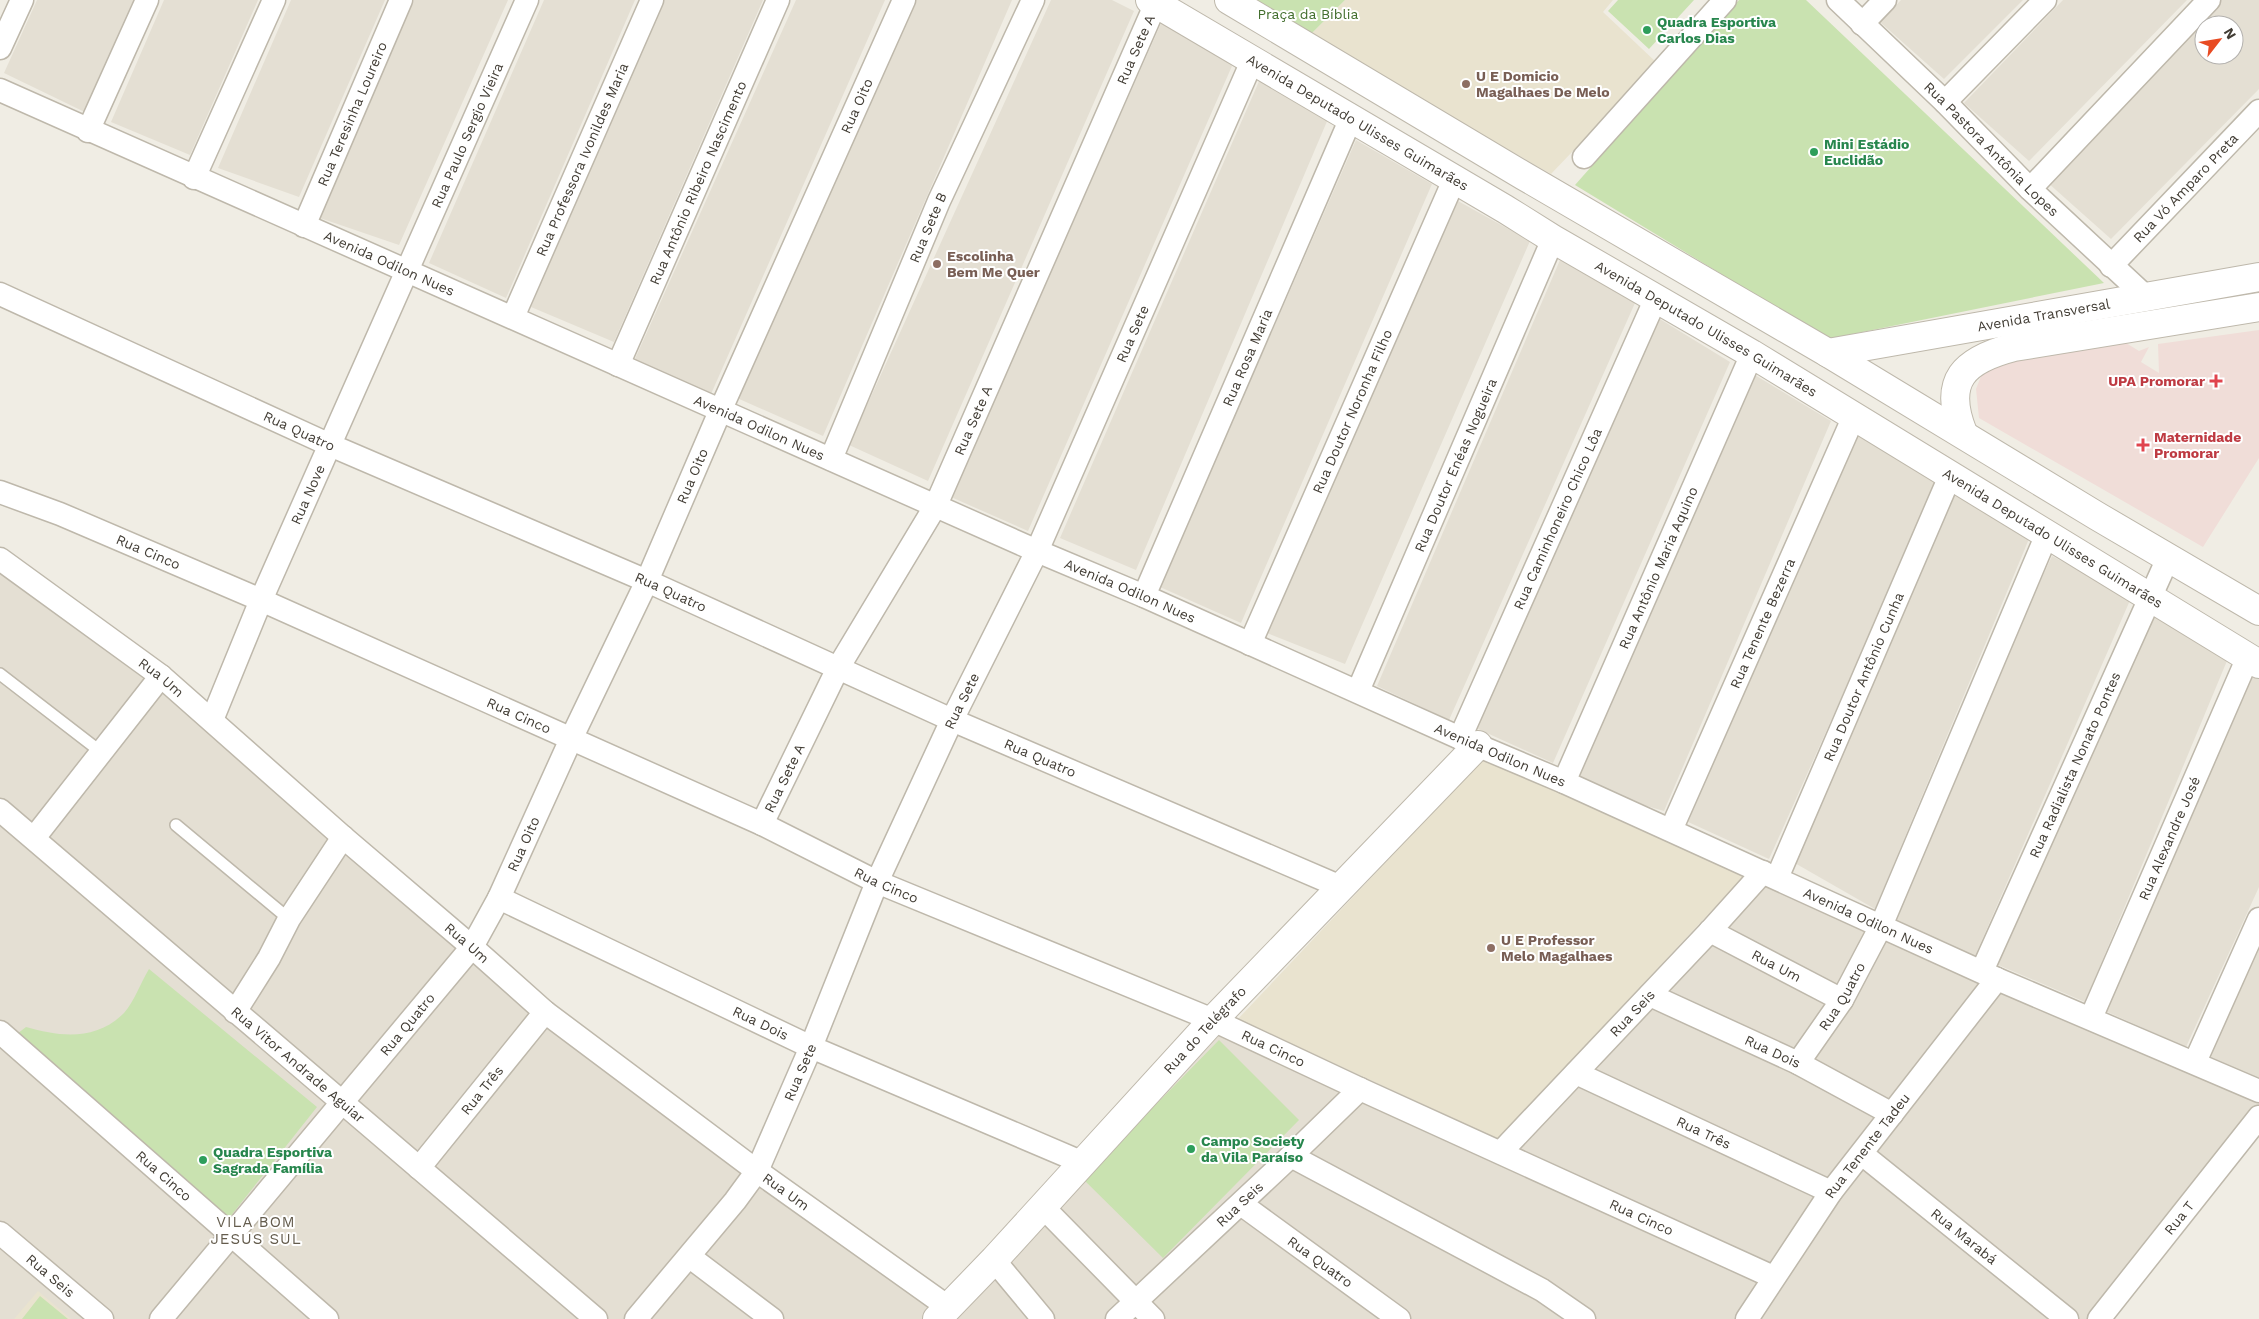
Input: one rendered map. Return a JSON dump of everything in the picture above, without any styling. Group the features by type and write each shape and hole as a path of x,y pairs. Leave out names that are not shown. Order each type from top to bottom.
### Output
{"street":[{"path":"0,48 22,0"},
{"path":"88,131 147,0"},
{"path":"194,178 274,0"},
{"name":"Rua Teresinha Loureiro","path":"304,226 401,0"},
{"name":"Rua Paulo Sergio Vieira","path":"408,271 527,0"},
{"name":"Rua Professora Ivonildes Maria","path":"513,318 652,0"},
{"name":"Rua Antônio Ribeiro Nascimento","path":"618,365 778,0"},
{"name":"Rua Oito","path":"472,947 499,898 571,739 647,581 721,409 904,0"},
{"name":"Rua Sete B","path":"831,458 939,201 1033,0"},
{"path":"1229,0 1524,176 1963,433 2097,516 2259,611"},
{"path":"1584,157 1725,0"},
{"name":"Rua Pastora Antônia Lopes","path":"1838,0 1945,102 2030,189 2145,296"},
{"path":"1862,24 1885,0"},
{"path":"1945,102 2045,0"},
{"path":"2030,189 2209,0"},
{"name":"Avenida Deputado Ulisses Guimarães","path":"1153,2 1253,59 1553,239 1752,354 2253,660"},
{"name":"Rua Sete A","path":"762,824 838,668 936,506 1153,2"},
{"name":"Rua Sete","path":"636,1319 690,1257 757,1171 811,1046 877,882 952,720 1037,551 1253,59"},
{"name":"Avenida Odilon Nues","path":"0,90 88,131 721,409 1037,551 1144,596 1469,742 1564,782 1990,975 2196,1062 2259,1091"},
{"name":"Rua Vó Amparo Preta","path":"2111,266 2259,111"},
{"name":"Rua Rosa Maria","path":"1144,596 1351,118"},
{"path":"1505,209 1524,176"},
{"name":"Rua Doutor Noronha Filho","path":"1250,644 1454,180"},
{"name":"Rua Doutor Enéas Nogueira","path":"1358,692 1553,239"},
{"name":"Rua Nove","path":"212,720 261,600 408,271"},
{"name":"Avenida Transversal","path":"1828,353 2259,277"},
{"name":"Rua Quatro","path":"0,294 330,445 647,581 952,720 1341,887"},
{"name":"Rua Caminhoneiro Chico Lôa","path":"1469,742 1656,298"},
{"name":"Avenida Transversal","path":"1963,433 1955,413 1958,379 1965,369 1980,358 2014,346 2259,307"},
{"name":"Rua Antônio Maria Aquino","path":"1564,782 1752,354"},
{"name":"Rua Tenente Bezerra","path":"1671,830 1854,416"},
{"name":"Rua Doutor Antônio Cunha","path":"1770,875 1950,476"},
{"name":"Rua Cinco","path":"0,492 60,514 261,600 762,824 877,882 1213,1020 1773,1277"},
{"path":"2078,552 2097,516"},
{"path":"1880,926 2047,534"},
{"name":"Rua Radialista Nonato Pontes","path":"1990,975 2149,596 2168,558"},
{"name":"Rua Um","path":"0,559 161,676 545,1012 943,1313"},
{"name":"Rua Alexandre José","path":"2091,1018 2253,660"},
{"path":"34,838 161,676"},
{"name":"Rua do Telégrafo","path":"943,1313 994,1260 1081,1162 1213,1020 1341,887 1469,742"},
{"name":"Rua Vitor Andrade Aguiar","path":"0,810 596,1319"},
{"path":"235,1012 269,958 289,919 343,837"},
{"name":"Rua Seis","path":"1501,1152 1710,931 1770,875"},
{"name":"Rua Dois","path":"499,898 811,1046 1081,1162"},
{"path":"2196,1062 2259,919"},
{"name":"Rua Quatro","path":"1798,1063 1842,1000 1880,926"},
{"name":"Rua Um","path":"1710,931 1842,1000"},
{"name":"Rua Quatro","path":"161,1319 472,947"},
{"name":"Rua Tenente Tadeu","path":"1747,1319 1831,1192 1892,1114 1990,975"},
{"name":"Rua Dois","path":"1650,995 1798,1063 1892,1114"},
{"name":"Rua Três","path":"419,1168 545,1012"},
{"name":"Rua Cinco","path":"0,1032 327,1319"},
{"name":"Rua Três","path":"1576,1073 1831,1192"},
{"name":"Rua Seis","path":"1117,1319 1241,1204 1360,1089"},
{"name":"Rua T","path":"2099,1319 2259,1117"},
{"name":"Rua Marabá","path":"1862,1154 2068,1319"},
{"path":"1291,1156 1542,1290 1584,1319"},
{"name":"Rua Quatro","path":"1241,1204 1399,1319"},
{"path":"1042,1206 1153,1319"},
{"name":"Rua Seis","path":"0,1233 102,1319"},
{"path":"690,1257 772,1319"},
{"path":"994,1260 1043,1319"}],"lane":[{"path":"0,674 101,752"},
{"path":"176,825 289,919"}],"shaded area":[{"path":"37,0 142,0 95,117 4,73"},
{"path":"164,0 258,0 190,155 111,122"},
{"path":"291,0 385,0 299,197 218,168"},
{"path":"414,0 508,0 399,245 317,217"},
{"path":"544,0 635,0 506,298 429,263"},
{"path":"656,0 763,0 614,342 531,307"},
{"path":"796,0 885,0 711,394 630,370"},
{"path":"904,0 1012,0 823,436 728,394"},
{"path":"1051,0 1112,0 1134,11 928,481 849,445"},
{"name":"U E Domicio Magalhaes De Melo","path":"1345,0 1613,0 1603,12 1657,63 1551,174 1312,33"},
{"path":"1901,0 2023,0 1944,79 1880,22"},
{"path":"2063,0 2187,0 2029,161 1964,103"},
{"path":"2220,0 2259,0 2259,89 2111,239 2047,182 2194,27 2194,65 2244,65 2244,15 2206,15"},
{"path":"1167,10 1232,66 1028,531 951,497"},
{"path":"1260,79 1328,119 1136,570 1060,538"},
{"path":"1356,140 1432,184 1241,623 1160,587"},
{"path":"1458,201 1530,241 1345,664 1267,633"},
{"path":"1560,260 1635,303 1449,720 1377,686"},
{"path":"1650,313 1730,362 1553,763 1467,724"},
{"name":"Maternidade Promorar","path":"2259,330 2259,458 2203,547 1979,418 1976,389 1985,366 2118,338 2139,351 2149,347 2141,362 2159,373 2158,344"},
{"path":"1745,369 1831,421 1664,811 1564,782"},
{"path":"1856,434 1937,484 1769,859 1686,821"},
{"path":"1951,492 2031,534 1875,909 1786,858"},
{"path":"2052,556 2131,598 1975,956 1887,928 2259,1091 2259,1117 2099,1319 0,1319 0,559 161,676 472,947 948,1306 1213,1020 1501,1152 1763,872 1881,926"},
{"path":"2154,609 2229,656 2085,1002 1996,964"},
{"path":"2252,670 2259,675 2259,887 2186,1047 2103,1010"},
{"name":"U E Professor Melo Magalhaes","path":"1484,758 1744,876 1498,1139 1238,1019"},
{"path":"2259,939 2259,1081 2205,1059"},
{"path":"38,1291 71,1319 14,1319"}],"green space":[{"name":"Praça da Bíblia","path":"1251,0 1345,0 1312,33"},
{"name":"Quadra Esportiva Carlos Dias","path":"1618,0 1694,0 1649,49 1608,11"},
{"path":"1739,0 1806,0 2104,283 1828,339 1575,185"},
{"path":"149,969 317,1107 226,1222 13,1037 26,1027 65,1034 78,1034 102,1028 113,1022 128,1008"},
{"name":"Campo Society da Vila Paraíso","path":"1219,1040 1299,1120 1163,1258 1083,1179"},
{"path":"40,1296 68,1319 22,1319"}],"place":[{"name":"Quadra Esportiva Carlos Dias","path":"1647,30"},
{"name":"U E Domicio Magalhaes De Melo","path":"1466,84"},
{"name":"Mini Estádio Euclidão","path":"1814,152"},
{"name":"Escolinha Bem Me Quer","path":"937,264"},
{"name":"UPA Promorar","path":"2216,381"},
{"name":"Maternidade Promorar","path":"2143,445"},
{"name":"U E Professor Melo Magalhaes","path":"1491,948"},
{"name":"Campo Society da Vila Paraíso","path":"1191,1149"},
{"name":"Quadra Esportiva Sagrada Família","path":"203,1160"}],"district":[{"name":"VILA BOM JESUS SUL","path":"256,1230"}]}
